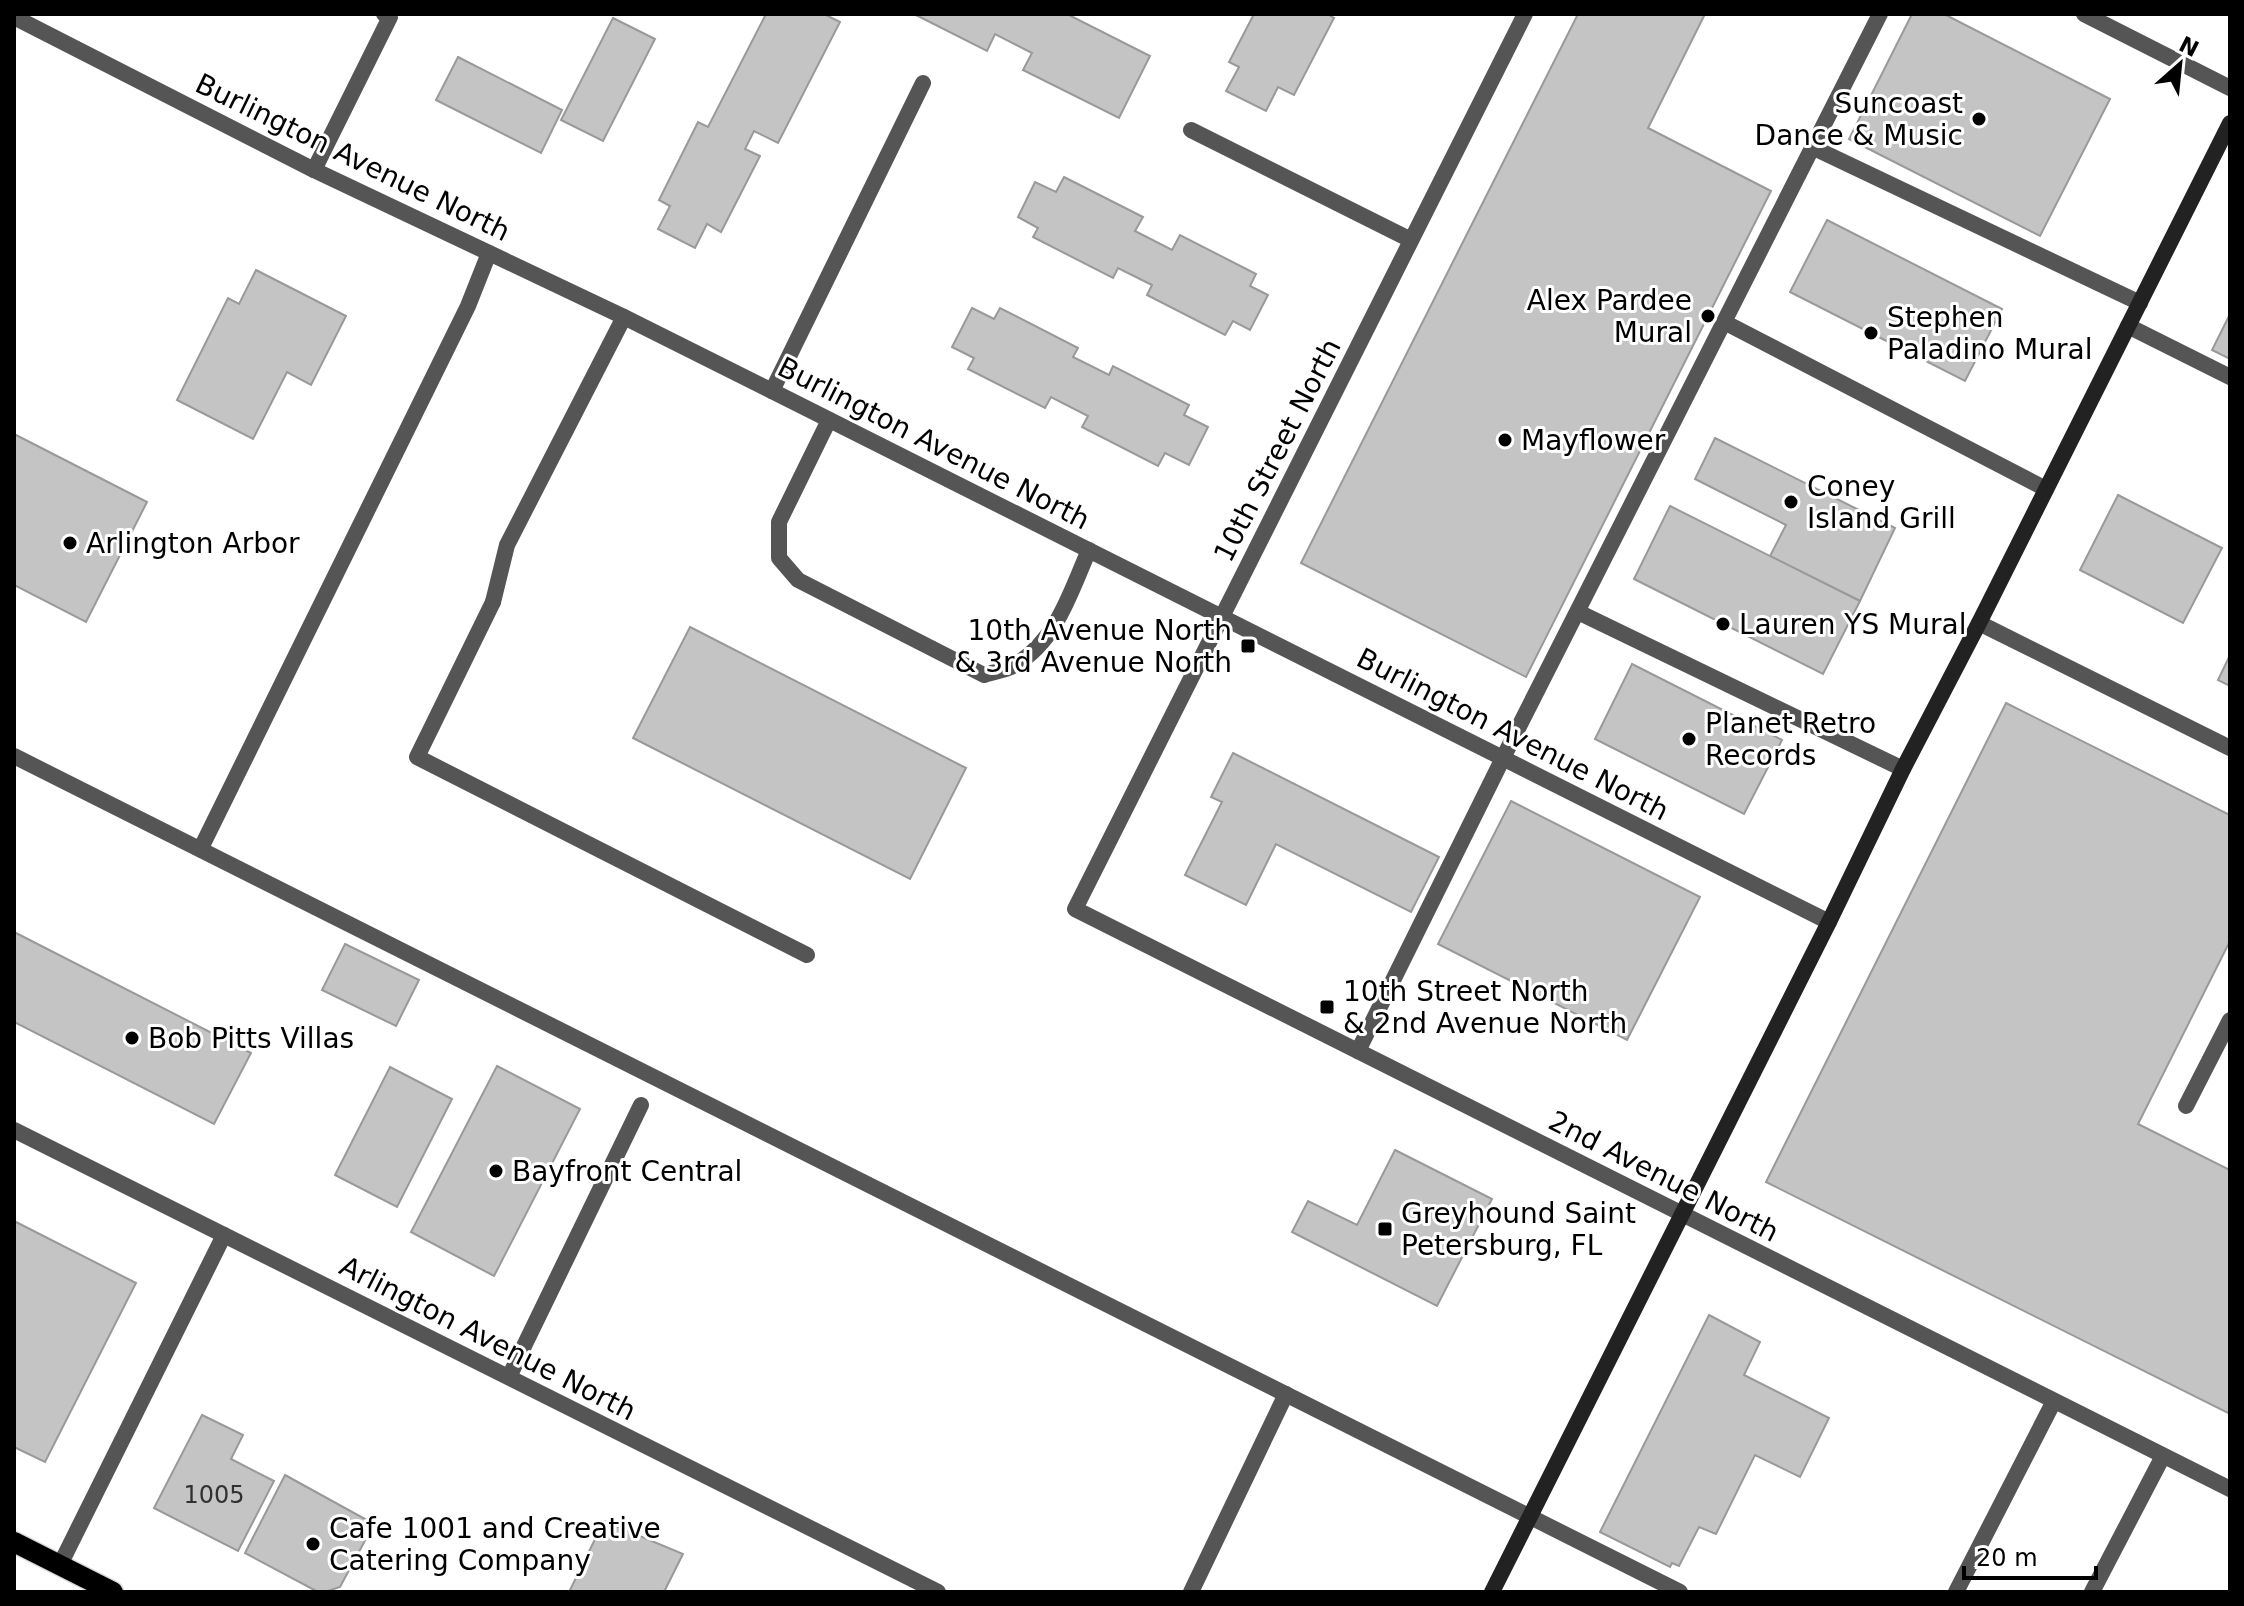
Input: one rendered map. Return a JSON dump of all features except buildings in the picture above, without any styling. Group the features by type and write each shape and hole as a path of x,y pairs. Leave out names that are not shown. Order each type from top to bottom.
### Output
{"main road":[{"path":"1492,1592 2230,123"},
{"path":"14,1542 113,1592"}],"street":[{"name":"10th Street North","path":"1075,909 1525,14"},
{"path":"1358,1051 1880,14"},
{"path":"2084,14 2230,88"},
{"path":"314,170 389,15"},
{"name":"Burlington Avenue North","path":"14,17 314,170 624,317 1829,922"},
{"path":"772,391 923,83"},
{"path":"1191,130 1411,240"},
{"path":"1812,147 2140,303"},
{"path":"201,848 468,306 489,253"},
{"path":"624,317 507,545 493,602 417,757 807,955"},
{"path":"1724,322 2046,489"},
{"path":"2128,326 2230,377"},
{"path":"829,420 779,522 779,558 798,580 984,675 1013,667 1042,644 1060,618 1089,550"},
{"path":"1578,612 1903,769"},
{"path":"1979,623 2230,748"},
{"path":"14,756 1680,1592"},
{"name":"2nd Avenue North","path":"1075,909 2230,1489"},
{"path":"2186,1106 2230,1020"},
{"path":"509,1377 641,1105"},
{"name":"Arlington Avenue North","path":"14,1130 938,1592"},
{"path":"60,1565 224,1235"},
{"path":"1191,1592 1286,1394"},
{"path":"1956,1592 2054,1401"},
{"path":"2092,1592 2163,1456"}],"place":[{"name":"Suncoast Dance & Music","path":"1979,119"},
{"name":"Alex Pardee Mural","path":"1708,316"},
{"name":"Stephen Paladino Mural","path":"1871,333"},
{"name":"Mayflower","path":"1505,440"},
{"name":"Coney Island Grill","path":"1791,502"},
{"name":"Arlington Arbor","path":"70,543"},
{"name":"Lauren YS Mural","path":"1723,624"},
{"name":"10th Avenue North & 3rd Avenue North","path":"1248,646"},
{"name":"Planet Retro Records","path":"1689,739"},
{"name":"10th Street North & 2nd Avenue North","path":"1327,1007"},
{"name":"Bob Pitts Villas","path":"132,1038"},
{"name":"Bayfront Central","path":"496,1171"},
{"name":"Greyhound Saint Petersburg, FL","path":"1385,1229"},
{"name":"Cafe 1001 and Creative Catering Company","path":"313,1544"}]}
